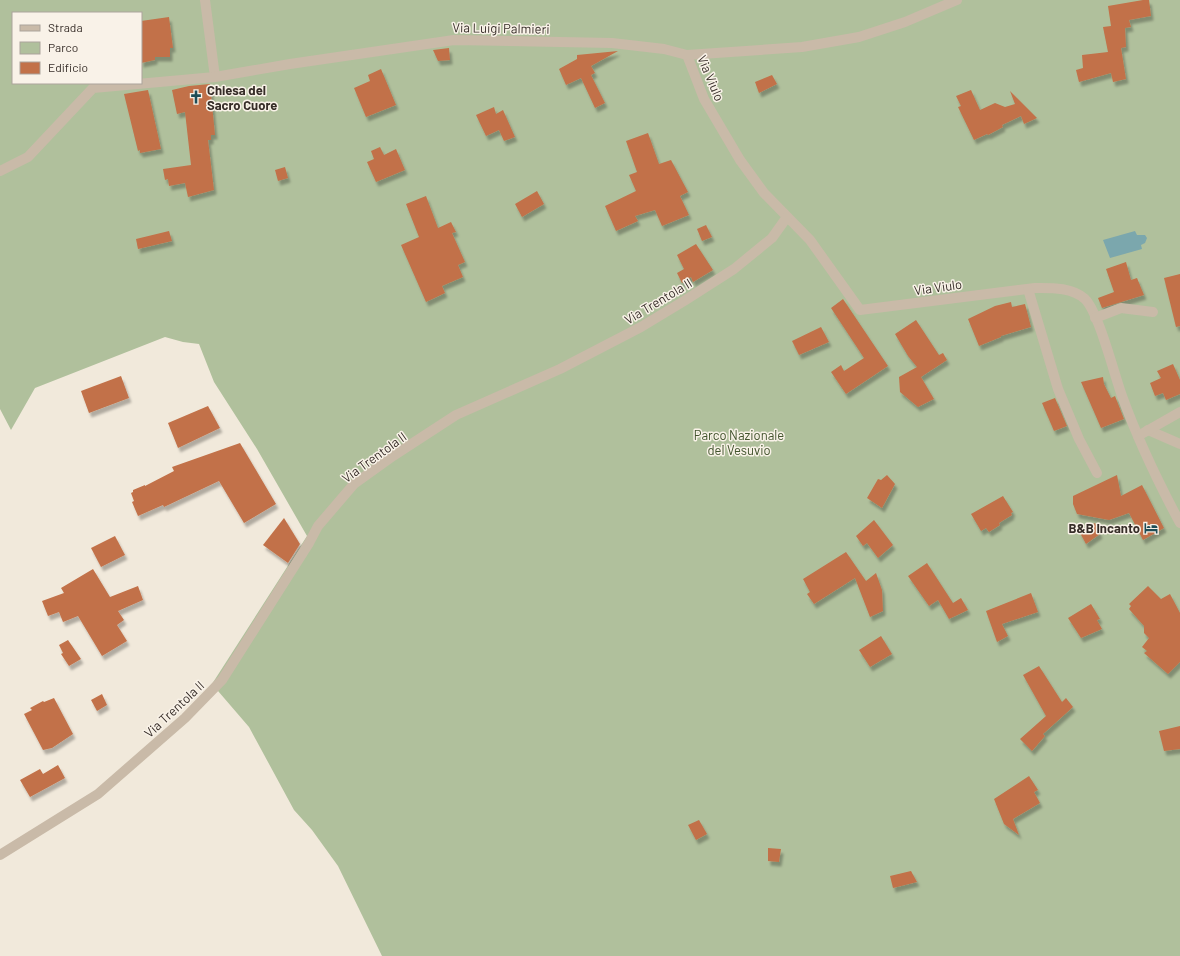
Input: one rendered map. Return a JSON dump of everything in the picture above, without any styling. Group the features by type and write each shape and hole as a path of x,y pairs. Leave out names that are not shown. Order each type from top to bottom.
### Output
{"street":[{"path":"205,0 215,77"},
{"name":"Via Luigi Palmieri","path":"142,84 215,77 290,64 454,40 612,43 664,49 687,55 802,47 859,37 905,22 957,0"},
{"name":"Via Viulo","path":"687,55 704,99 725,136 764,193 810,240 860,310 1028,289 1053,288 1072,292 1084,299 1095,318 1146,457 1180,523"},
{"name":"Via Luigi Palmieri","path":"0,171 28,157 93,88 137,84"},
{"name":"Via Trentola II","path":"0,855 98,794 185,718 210,694 222,680 258,624 318,526 354,484 456,415 560,369 641,327 684,301 734,269 772,238 787,217"},
{"path":"1028,289 1058,389 1097,473"},
{"path":"1095,318 1121,308 1153,312"},
{"path":"1138,436 1180,412"},
{"path":"1148,430 1180,444"}],"green space":[{"name":"Parco Nazionale del Vesuvio","path":"0,0 1180,0 1180,956 382,956 338,866 312,830 294,810 249,727 212,684 307,536 257,449 214,382 199,344 183,342 165,337 35,388 11,430 0,409"}],"water":[{"path":"1135,231 1137,235 1145,235 1147,238 1145,243 1141,245 1142,249 1110,258 1103,240"}],"building":[{"path":"1149,0 1151,16 1129,20 1131,27 1125,28 1126,47 1121,48 1126,79 1113,82 1111,73 1079,82 1076,70 1083,68 1082,55 1108,52 1103,27 1111,26 1108,6"},
{"path":"169,17 173,48 170,48 170,57 155,57 155,60 142,63 142,21"},
{"path":"449,48 450,60 438,61 433,50"},
{"path":"618,51 591,66 595,73 591,75 605,103 595,108 581,78 566,85 559,69 577,59 577,55"},
{"path":"381,69 396,105 366,117 354,88 370,81 368,75"},
{"path":"772,75 777,84 759,93 755,82"},
{"path":"210,84 215,135 211,135 211,140 208,140 214,190 188,197 185,183 169,186 168,179 165,180 163,169 191,165 185,112 177,114 172,90 189,86"},
{"path":"148,90 161,149 140,153 140,150 138,151 124,94"},
{"path":"971,90 980,110 995,103 1005,107 1015,104 1010,91 1037,118 1024,124 1021,116 1002,125 1003,127 988,135 987,134 974,140 958,107 961,106 956,96"},
{"path":"494,107 496,114 503,110 515,137 504,141 499,130 486,136 476,115"},
{"path":"648,133 659,164 671,160 688,192 680,196 689,215 662,226 655,210 635,216 638,221 616,231 605,206 636,191 629,175 637,172 626,141"},
{"path":"380,147 384,155 396,149 405,170 376,182 367,162 374,159 371,151"},
{"path":"285,167 288,178 278,181 275,170"},
{"path":"537,191 544,204 522,217 515,204"},
{"path":"426,196 438,228 451,222 456,232 452,233 465,262 458,265 463,277 442,286 445,293 426,302 401,245 419,237 406,204"},
{"path":"706,225 712,237 702,241 697,229"},
{"path":"169,231 172,241 138,249 136,239"},
{"path":"696,244 713,270 693,282 691,277 682,283 677,273 684,269 677,255"},
{"path":"1126,262 1131,280 1137,278 1144,295 1102,308 1098,298 1114,292 1106,269"},
{"path":"1180,274 1180,326 1176,327 1164,278"},
{"path":"843,299 888,366 846,394 831,372 841,365 844,371 864,358 831,308"},
{"path":"1011,302 1012,307 1025,304 1031,327 1001,336 979,346 968,319 995,306"},
{"path":"916,320 939,355 943,353 947,360 921,377 934,399 918,407 900,392 899,377 917,367 908,356 895,334"},
{"path":"821,327 829,342 799,355 792,341"},
{"path":"1173,364 1180,380 1180,394 1166,400 1163,393 1155,396 1150,383 1161,378 1157,371"},
{"path":"121,376 129,398 89,413 81,391"},
{"path":"1103,377 1104,384 1111,398 1115,396 1124,419 1101,428 1081,382"},
{"path":"1055,398 1067,426 1054,431 1042,403"},
{"path":"208,406 220,428 178,448 168,423"},
{"path":"240,443 276,504 244,523 219,481 164,507 163,505 138,516 132,502 134,501 131,493 133,490 145,486 174,471 172,467"},
{"path":"887,475 895,484 882,508 867,498 878,479 881,480"},
{"path":"1117,475 1121,496 1142,485 1164,528 1143,540 1129,513 1109,520 1077,514 1073,504 1073,496"},
{"path":"1003,496 1013,512 1011,513 1012,515 999,523 1000,525 989,532 986,528 981,531 971,514"},
{"path":"284,518 300,544 288,563 263,545"},
{"path":"874,520 893,545 878,558 867,543 863,546 856,536"},
{"path":"1095,523 1100,534 1086,544 1079,531"},
{"path":"115,536 125,555 101,567 91,548"},
{"path":"846,552 866,581 876,573 882,590 883,611 870,617 855,578 814,604 807,594 810,592 803,579"},
{"path":"927,563 953,603 961,598 968,610 949,619 938,600 929,606 908,576"},
{"path":"93,569 110,597 138,586 143,600 118,611 124,620 117,625 127,641 102,656 78,616 63,622 59,612 48,616 42,601 64,593 61,588"},
{"path":"1148,586 1161,599 1170,594 1180,613 1180,662 1168,674 1144,653 1147,651 1142,647 1149,638 1144,633 1144,626 1129,609 1131,606 1129,604"},
{"path":"1031,593 1038,612 1002,624 1008,636 997,642 986,611"},
{"path":"1091,604 1100,619 1097,620 1102,629 1081,638 1068,618"},
{"path":"881,636 892,654 870,667 859,650"},
{"path":"68,640 81,659 69,666 61,654 63,653 59,645"},
{"path":"1039,666 1062,702 1066,698 1073,707 1043,734 1045,736 1032,751 1020,739 1046,716 1023,675"},
{"path":"102,694 107,705 97,711 91,700"},
{"path":"54,698 73,734 52,748 43,750 24,714 32,710 30,708 43,701 44,702"},
{"path":"1180,726 1180,749 1164,751 1159,731"},
{"path":"58,765 65,778 30,797 20,780 40,769 43,774"},
{"path":"1029,776 1038,790 1034,792 1040,803 1013,819 1019,835 1004,824 994,799"},
{"path":"699,820 707,834 696,840 688,825"},
{"path":"768,848 781,849 779,862 768,861"},
{"path":"911,871 917,882 893,888 890,876"}],"place":[{"name":"Chiesa del Sacro Cuore","path":"196,97"},
{"name":"B&B Incanto","path":"1151,528"}]}
